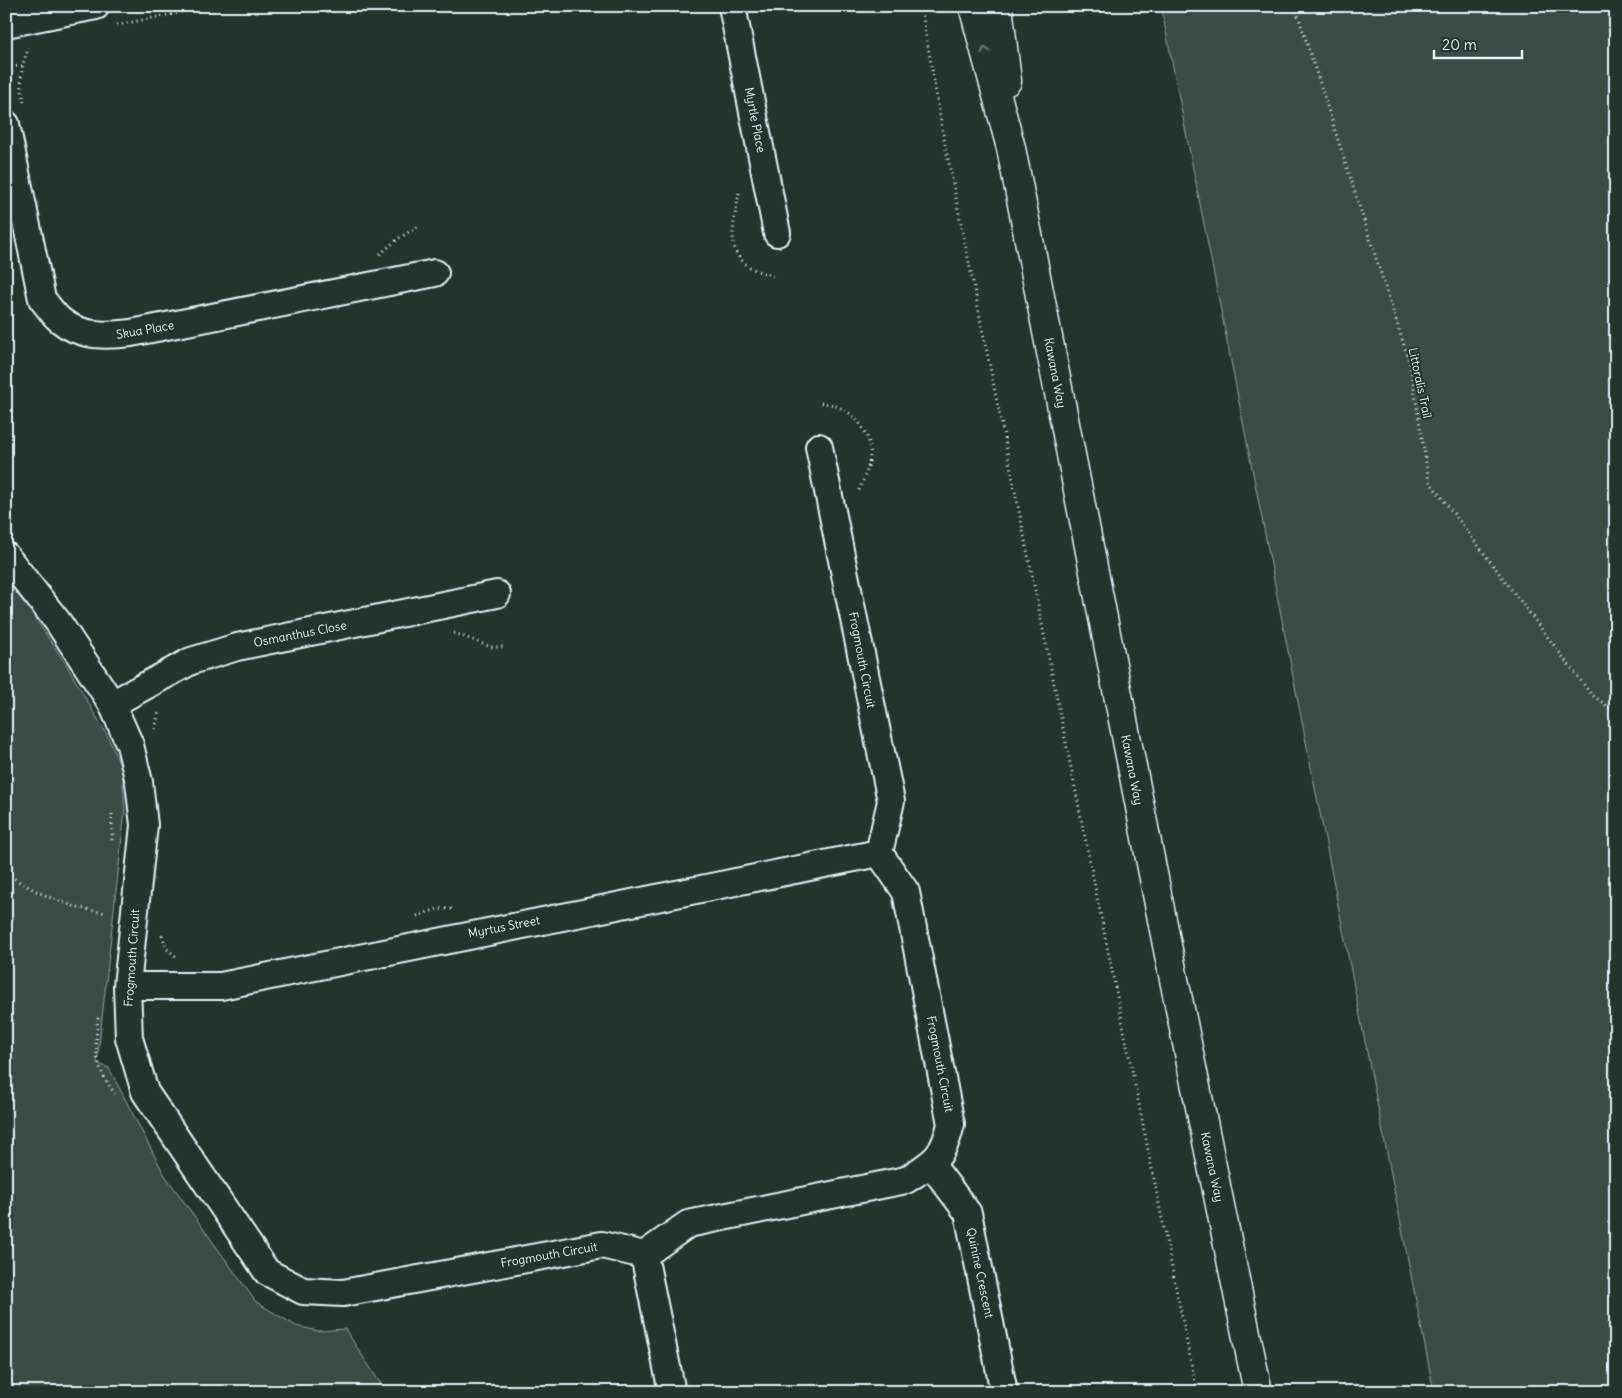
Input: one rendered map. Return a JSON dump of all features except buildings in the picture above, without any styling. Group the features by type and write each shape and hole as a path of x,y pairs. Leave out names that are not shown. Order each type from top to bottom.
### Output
{"main road":[{"name":"Kawana Way","path":"973,6 1011,148 1167,945 1258,1392"},
{"name":"Kawana Way","path":"998,6 1006,65 1011,148"}],"street":[{"path":"6,24 96,6"},
{"name":"Myrtle Place","path":"732,6 777,233"},
{"name":"Skua Place","path":"6,124 42,299 60,320 83,333 108,336 131,333 435,273"},
{"name":"Frogmouth Circuit","path":"6,556 58,622 112,704 130,745 139,782 144,825 128,986 128,1038 145,1092 267,1272 303,1291 344,1293 602,1245 644,1255 688,1224 906,1180 931,1164 946,1146 951,1124 906,892 879,853 891,801 819,447"},
{"name":"Osmanthus Close","path":"112,704 192,661 237,647 497,594"},
{"name":"Myrtus Street","path":"128,986 221,986 879,853"},
{"name":"Quinine Crescent","path":"931,1164 968,1214 1004,1392"},
{"path":"644,1255 672,1392"}],"path":[{"path":"111,26 214,6"},
{"path":"921,6 945,144 1198,1392"},
{"name":"Littoralis Trail","path":"1295,6 1410,364 1429,481 1591,694 1616,713"},
{"path":"24,104 20,85 22,66 30,47"},
{"path":"6,67 22,66"},
{"path":"376,258 399,238 419,226"},
{"path":"451,632 492,647 503,647"},
{"path":"154,735 155,723 160,708"},
{"path":"112,810 112,847"},
{"path":"6,873 28,888 60,903 110,913"},
{"path":"99,1009 94,1047 102,1076 119,1100"}],"shaded area":[{"path":"1161,6 1616,6 1616,1392 1434,1392"},
{"path":"6,581 18,592 67,666 107,735 122,770 125,810 97,1063 109,1068 164,1174 256,1302 296,1326 318,1331 345,1329 386,1392 6,1392"}]}
